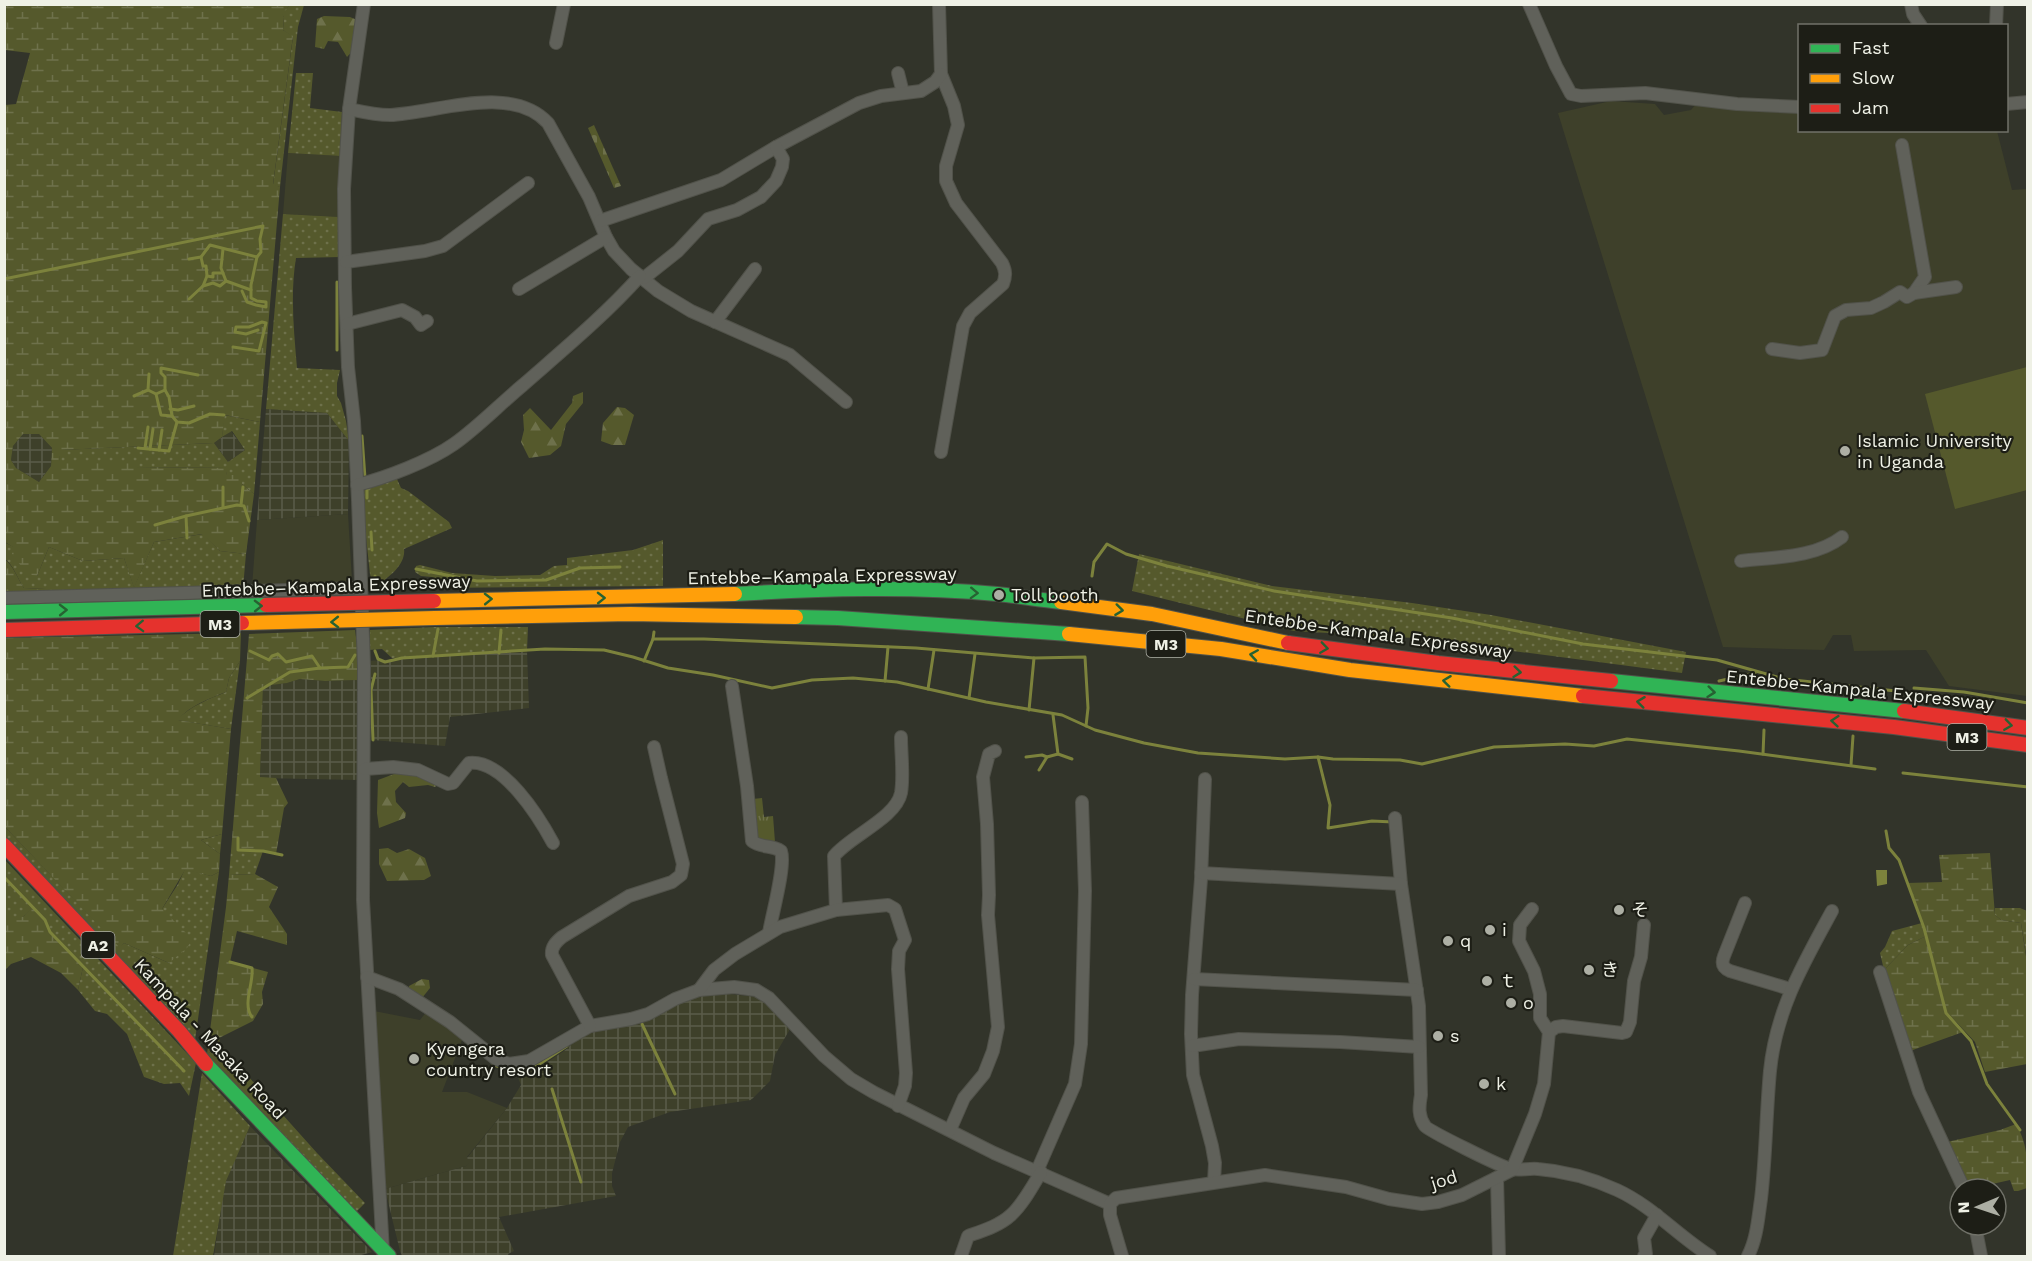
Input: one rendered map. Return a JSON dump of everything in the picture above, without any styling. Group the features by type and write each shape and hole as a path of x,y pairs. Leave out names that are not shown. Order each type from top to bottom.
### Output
{"highway":[{"name":"Entebbe–Kampala Expressway","path":"4,612 708,595 786,591 895,590 996,594 1152,614 1287,643 1415,660 1903,711 2028,728"},
{"name":"Entebbe–Kampala Expressway","path":"4,630 630,614 827,618 1056,633 1221,650 1350,670 1720,711 1900,728 2028,745"},
{"name":"Kampala - Masaka Road","path":"4,845 386,1254"}],"street":[{"path":"364,4 349,109 344,189 346,324 354,421 362,588 365,769 363,867 367,977 386,1254"},
{"path":"556,43 564,4"},
{"path":"939,4 942,74 954,106 958,125 946,166 946,181 956,203 1006,270 1004,284 970,313 963,326 941,452"},
{"path":"1529,4 1571,94 1581,96 1645,93 1737,104 1798,107"},
{"path":"1911,4 1913,14 1920,24"},
{"path":"1995,24 1997,4"},
{"path":"898,73 903,93"},
{"path":"600,221 721,180 776,147 859,103 881,96 921,91 935,82 942,74"},
{"path":"2008,104 2028,102"},
{"path":"349,109 389,115 470,103 512,105 541,115 548,123 614,250 642,277 672,300 790,355 846,402"},
{"path":"1902,145 1925,277 1931,290"},
{"path":"357,484 376,479 420,461 454,444 580,337 642,277 678,250 708,219 737,210 761,197 776,181 782,167 783,159 776,147"},
{"path":"346,262 425,251 443,246 528,183"},
{"path":"519,289 606,237"},
{"path":"715,322 755,269"},
{"path":"1914,293 1925,277"},
{"path":"1772,349 1800,352 1822,350 1835,316 1846,310 1871,308 1900,292 1907,297 1914,293 1956,287"},
{"path":"346,324 402,310 415,317 421,325 428,321"},
{"path":"1741,561 1799,554 1833,544 1842,537"},
{"path":"4,598 362,588"},
{"path":"732,686 747,786 752,841 757,845 777,848 783,855 769,933"},
{"path":"836,910 834,856 841,848 888,813 897,802 901,793 902,737"},
{"path":"590,1026 551,950 562,937 629,896 672,882 681,875 683,870 654,747"},
{"path":"950,1130 964,1098 984,1074 993,1051 998,1027 988,915 987,824 983,777 989,754 995,751"},
{"path":"365,769 393,767 418,770 448,784 453,783 470,763 478,763 507,777 544,826 553,843"},
{"path":"1205,779 1192,995 1192,1046 1197,1093 1215,1163 1214,1182"},
{"path":"961,1257 968,1236 1010,1216 1027,1195 1039,1172 1075,1084 1081,1044 1084,997 1083,802"},
{"path":"1395,818 1401,884 1417,990 1421,1095 1419,1108 1424,1125 1436,1134 1512,1170 1540,1169 1578,1176 1630,1196 1710,1257"},
{"path":"1201,873 1401,884"},
{"path":"1745,903 1724,957 1725,969 1790,989"},
{"path":"699,990 714,970 780,927 836,910 888,905 896,909 905,936 898,951 898,969 906,1073 905,1086 898,1106"},
{"path":"1532,909 1520,925 1519,941 1534,971 1540,994 1540,1018 1549,1032"},
{"path":"1748,1257 1757,1231 1760,1210 1770,1070 1780,1016 1790,989 1832,911"},
{"path":"1512,1170 1540,1098 1546,1071 1549,1032 1556,1027 1563,1026 1626,1032 1630,1022 1633,984 1641,957 1644,924"},
{"path":"1880,972 1919,1092 1958,1177"},
{"path":"367,977 399,989 450,1023 496,1059 509,1064 529,1061 590,1026 640,1016 699,990 734,987 756,990 769,998 824,1056 844,1073 898,1106 994,1153 1110,1204 1110,1215 1122,1257"},
{"path":"1194,979 1417,990"},
{"path":"1192,1046 1211,1042 1251,1040 1419,1047"},
{"name":"jod","path":"1110,1204 1116,1198 1265,1175 1346,1187 1389,1199 1422,1204 1462,1195 1512,1170"},
{"path":"1497,1178 1499,1257"},
{"path":"1644,1257 1646,1254 1644,1238 1657,1215"},
{"path":"1977,1237 1981,1257"}],"shaded area":[{"name":"Islamic University in Uganda","path":"1611,101 1655,104 1664,115 1691,110 1696,104 1798,112 1798,132 1997,132 2012,190 2027,189 2027,696 1949,686 1926,650 1854,651 1851,635 1833,635 1824,650 1723,647 1558,113"},
{"path":"288,153 340,156 340,217 283,214"},
{"path":"266,409 327,413 349,441 348,514 257,520"},
{"path":"231,431 245,450 228,462 214,443"},
{"path":"23,434 39,434 52,448 51,466 39,482 16,468 11,460 13,446"},
{"path":"348,514 352,581 348,585 252,587 257,520"},
{"path":"527,651 529,708 450,717 445,746 373,740 367,661"},
{"path":"300,679 358,680 358,780 260,778 263,685 287,683"},
{"path":"1876,870 1887,870 1887,884 1877,886"},
{"path":"710,992 758,997 776,1012 790,1029 775,1055 770,1081 751,1100 670,1112 628,1127 620,1142 612,1173 612,1186 616,1196 499,1217 514,1251 508,1254 509,1256 402,1256 385,1189 466,1166 470,1161 467,1158 507,1108 521,1085 516,1072 540,1067 564,1051 587,1031"},
{"path":"374,1011 420,1020 427,1011 462,1040 442,1092 467,1092 507,1108 467,1157 471,1161 466,1166 385,1189"},
{"path":"250,1126 372,1252 358,1256 214,1256 225,1181"}],"green space":[{"path":"5,4 290,5 282,13 283,30 293,36 273,184 280,187 260,422 225,415 222,437 214,443 61,450 59,461 137,461 136,467 228,468 226,475 242,475 242,484 254,494 246,554 220,551 202,534 154,542 134,588 124,558 83,561 49,547 37,576 27,574 12,554 13,547 5,542 5,105 16,104 30,53 5,50","holes":["23,434 39,434 52,448 51,466 39,482 16,468 11,460 13,446"]},
{"path":"290,5 304,5 298,27 280,187 273,185 293,37 283,30 284,17 281,13"},
{"path":"324,16 350,17 357,20 354,49 347,57 338,42 328,41 324,49 315,47 317,19"},
{"path":"296,73 313,73 310,108 342,112 340,156 288,153"},
{"path":"594,125 621,186 614,188 588,128"},
{"path":"283,214 340,217 341,257 296,258 293,313 297,368 340,370 337,396 346,421 349,441 327,413 266,409"},
{"path":"2027,367 2027,490 1955,509 1925,394"},
{"path":"583,392 583,403 566,424 561,446 550,455 529,458 521,442 524,430 523,415 530,408 551,430 572,403 573,396"},
{"path":"617,407 625,408 634,415 625,445 612,445 601,441 603,423"},
{"path":"224,415 260,422 254,494 226,475 227,468 136,467 136,461 59,461 60,450 214,443 228,462 245,450 232,431 222,437"},
{"path":"396,477 401,488 449,522 452,528 404,549 403,559 393,573 380,583 372,582 361,491"},
{"path":"203,534 220,551 246,554 243,588 134,588 52,592 46,589 24,588 5,559 4,542 14,547 37,576 49,547 83,561 124,558 134,587 154,542"},
{"path":"663,540 663,586 436,588 432,577 421,576 415,572 416,566 420,565 452,573 495,576 540,575 554,566 567,565 567,558 633,550"},
{"path":"1139,554 1272,586 1491,615 1686,652 1682,673 1414,638 1294,631 1132,591"},
{"path":"4,559 24,588 48,589 52,592 5,594"},
{"path":"528,627 527,651 392,658 382,649 369,650 370,630"},
{"path":"355,630 358,680 300,679 263,686 260,777 276,778 288,803 284,808 276,854 263,851 231,851 249,634"},
{"path":"241,633 240,661 229,678 226,692 194,706 178,720 231,729 222,834 201,840 220,854 219,872 211,876 185,870 162,909 192,939 187,948 169,963 124,943 120,948 5,827 4,638"},
{"path":"240,661 231,729 177,720 206,700 226,692 229,678"},
{"path":"418,772 437,785 435,787 428,785 409,787 403,782 395,791 396,802 406,813 405,818 379,828 378,780 394,774"},
{"path":"762,798 764,817 773,816 775,842 756,843 753,799"},
{"path":"5,827 120,947 124,943 169,963 162,909 185,869 211,876 219,872 195,1040 5,838"},
{"path":"222,834 220,854 201,840"},
{"path":"388,848 397,853 409,849 425,858 431,876 424,880 387,881 379,864 379,849"},
{"path":"231,851 263,851 255,874 229,875"},
{"path":"1990,853 1995,915 2001,920 2021,923 2028,970 2027,1064 1985,1072 1975,1042 1946,1011 1963,1032 1910,1051 1884,970 1908,945 1926,936 1907,883 1942,882 1939,855"},
{"path":"4,859 196,1063 189,1096 180,1083 164,1084 144,1077 127,1034 107,1014 95,1011 78,990 83,967 50,932 45,920 33,908 23,917 5,917"},
{"path":"255,874 278,887 269,907 287,934 287,945 237,931 230,962 268,972 262,992 263,1004 253,1021 219,1038 220,1045 207,1054 229,875"},
{"path":"33,907 45,920 50,932 83,967 78,990 61,973 31,957 11,964 5,970 5,917 23,917"},
{"path":"1995,908 2020,908 2027,911 2027,960 2021,923 2001,920 1995,915"},
{"path":"1922,923 1926,936 1908,945 1884,970 1880,953 1892,931"},
{"path":"422,979 429,980 430,988 422,998 409,990 409,986"},
{"path":"220,1045 365,1203 356,1212 207,1054"},
{"path":"202,1073 250,1126 226,1181 213,1256 173,1256"},
{"path":"2016,1124 2020,1132 2027,1163 2027,1188 2014,1191 2008,1177 1964,1177 1947,1142"}],"waterway":[{"path":"4,279 263,226 260,239 261,252 257,257 251,285 251,298 266,302 266,307 247,302 242,291"},
{"path":"189,259 201,257 210,245 257,257"},
{"path":"223,249 221,268 226,281 251,290"},
{"path":"201,257 203,266 206,266 207,276 203,286"},
{"path":"207,276 213,277 213,273 223,273"},
{"path":"189,299 203,286 213,283 220,286 226,281"},
{"path":"337,282 337,350"},
{"path":"233,347 259,351 266,323 236,327 235,332 246,334 258,330"},
{"path":"165,390 165,377 161,373 161,368 198,375"},
{"path":"148,390 149,374"},
{"path":"134,396 148,390 156,394 161,415 172,416 177,422 189,423 210,414 224,415"},
{"path":"156,394 165,390 169,397 172,416"},
{"path":"170,409 178,410 194,406"},
{"path":"138,448 169,451 177,422"},
{"path":"145,448 148,427"},
{"path":"150,449 153,429"},
{"path":"159,450 162,430"},
{"path":"362,436 365,478"},
{"path":"223,487 223,507"},
{"path":"241,505 243,487"},
{"path":"367,488 367,498"},
{"path":"155,525 237,505 244,506 249,521"},
{"path":"186,516 187,538"},
{"path":"371,532 372,550"},
{"path":"1092,576 1094,562 1107,544 1126,554 1167,566 1274,591 1452,618 1583,644 1717,660 1784,679 1896,691"},
{"path":"416,569 477,581 546,580 580,568 620,567"},
{"path":"375,576 375,585"},
{"path":"433,656 438,629"},
{"path":"499,653 501,630"},
{"path":"644,661 654,632"},
{"path":"653,639 916,648 1034,658 1085,657 1088,708 1086,726"},
{"path":"885,681 888,647"},
{"path":"375,651 378,659 385,662 402,658 545,649 604,650 668,668 772,688 812,680 853,678 897,682 986,702 1062,715 1095,730 1144,743 1198,753 1285,759 1318,757 1400,760 1422,764 1494,747 1565,744 1594,746 1627,739 1875,769"},
{"path":"928,689 934,650"},
{"path":"250,651 269,660 278,654 286,662 312,656 320,668"},
{"path":"969,698 975,654"},
{"path":"247,698 290,672 348,667 355,655"},
{"path":"1029,710 1034,658"},
{"path":"1719,681 1755,673"},
{"path":"373,740 371,690 375,674"},
{"path":"1914,688 1964,692 2028,703"},
{"path":"1026,757 1042,755 1047,757 1058,754 1053,715"},
{"path":"1763,754 1764,730"},
{"path":"1851,765 1853,736"},
{"path":"1058,754 1072,759"},
{"path":"1039,770 1047,757"},
{"path":"1318,757 1330,805 1328,828 1372,821 1393,822"},
{"path":"1903,773 2028,787"},
{"path":"1886,831 1889,848 1899,860 1924,928 1946,1013 1971,1041 1987,1084 2020,1130"},
{"path":"238,838 238,850 263,851 282,855"},
{"path":"4,877 45,920 50,932 184,1071"},
{"path":"230,962 252,968 248,1000 252,1017"},
{"path":"642,1024 675,1094"},
{"path":"493,1065 520,1072 535,1067 567,1046"},
{"path":"552,1089 581,1182"}],"traffic: fast":[{"path":"735,594 899,589 964,591 1061,602"},
{"path":"4,612 266,605"},
{"path":"796,617 1069,634"},
{"path":"1611,681 1904,711"},
{"path":"206,1064 389,1256"}],"traffic: slow":[{"path":"434,601 735,594"},
{"path":"1061,602 1152,614 1288,643"},
{"path":"435,618 630,614 796,617"},
{"path":"242,623 435,618"},
{"path":"1069,634 1221,649 1350,670 1583,696"}],"traffic: jam":[{"path":"266,605 434,601"},
{"path":"4,630 242,623"},
{"path":"1288,643 1438,663 1611,681"},
{"path":"1583,696 1894,727 2028,745"},
{"path":"1904,711 2028,728"},
{"path":"4,845 179,1031 206,1064"}],"place":[{"name":"Islamic University in Uganda","path":"1845,451"},
{"name":"Toll booth","path":"999,595"},
{"name":"そ","path":"1619,910"},
{"name":"i","path":"1490,930"},
{"name":"q","path":"1448,941"},
{"name":"き","path":"1589,970"},
{"name":"ｔ","path":"1487,981"},
{"name":"o","path":"1511,1003"},
{"name":"s","path":"1438,1036"},
{"name":"Kyengera country resort","path":"414,1059"},
{"name":"k","path":"1484,1084"}]}
